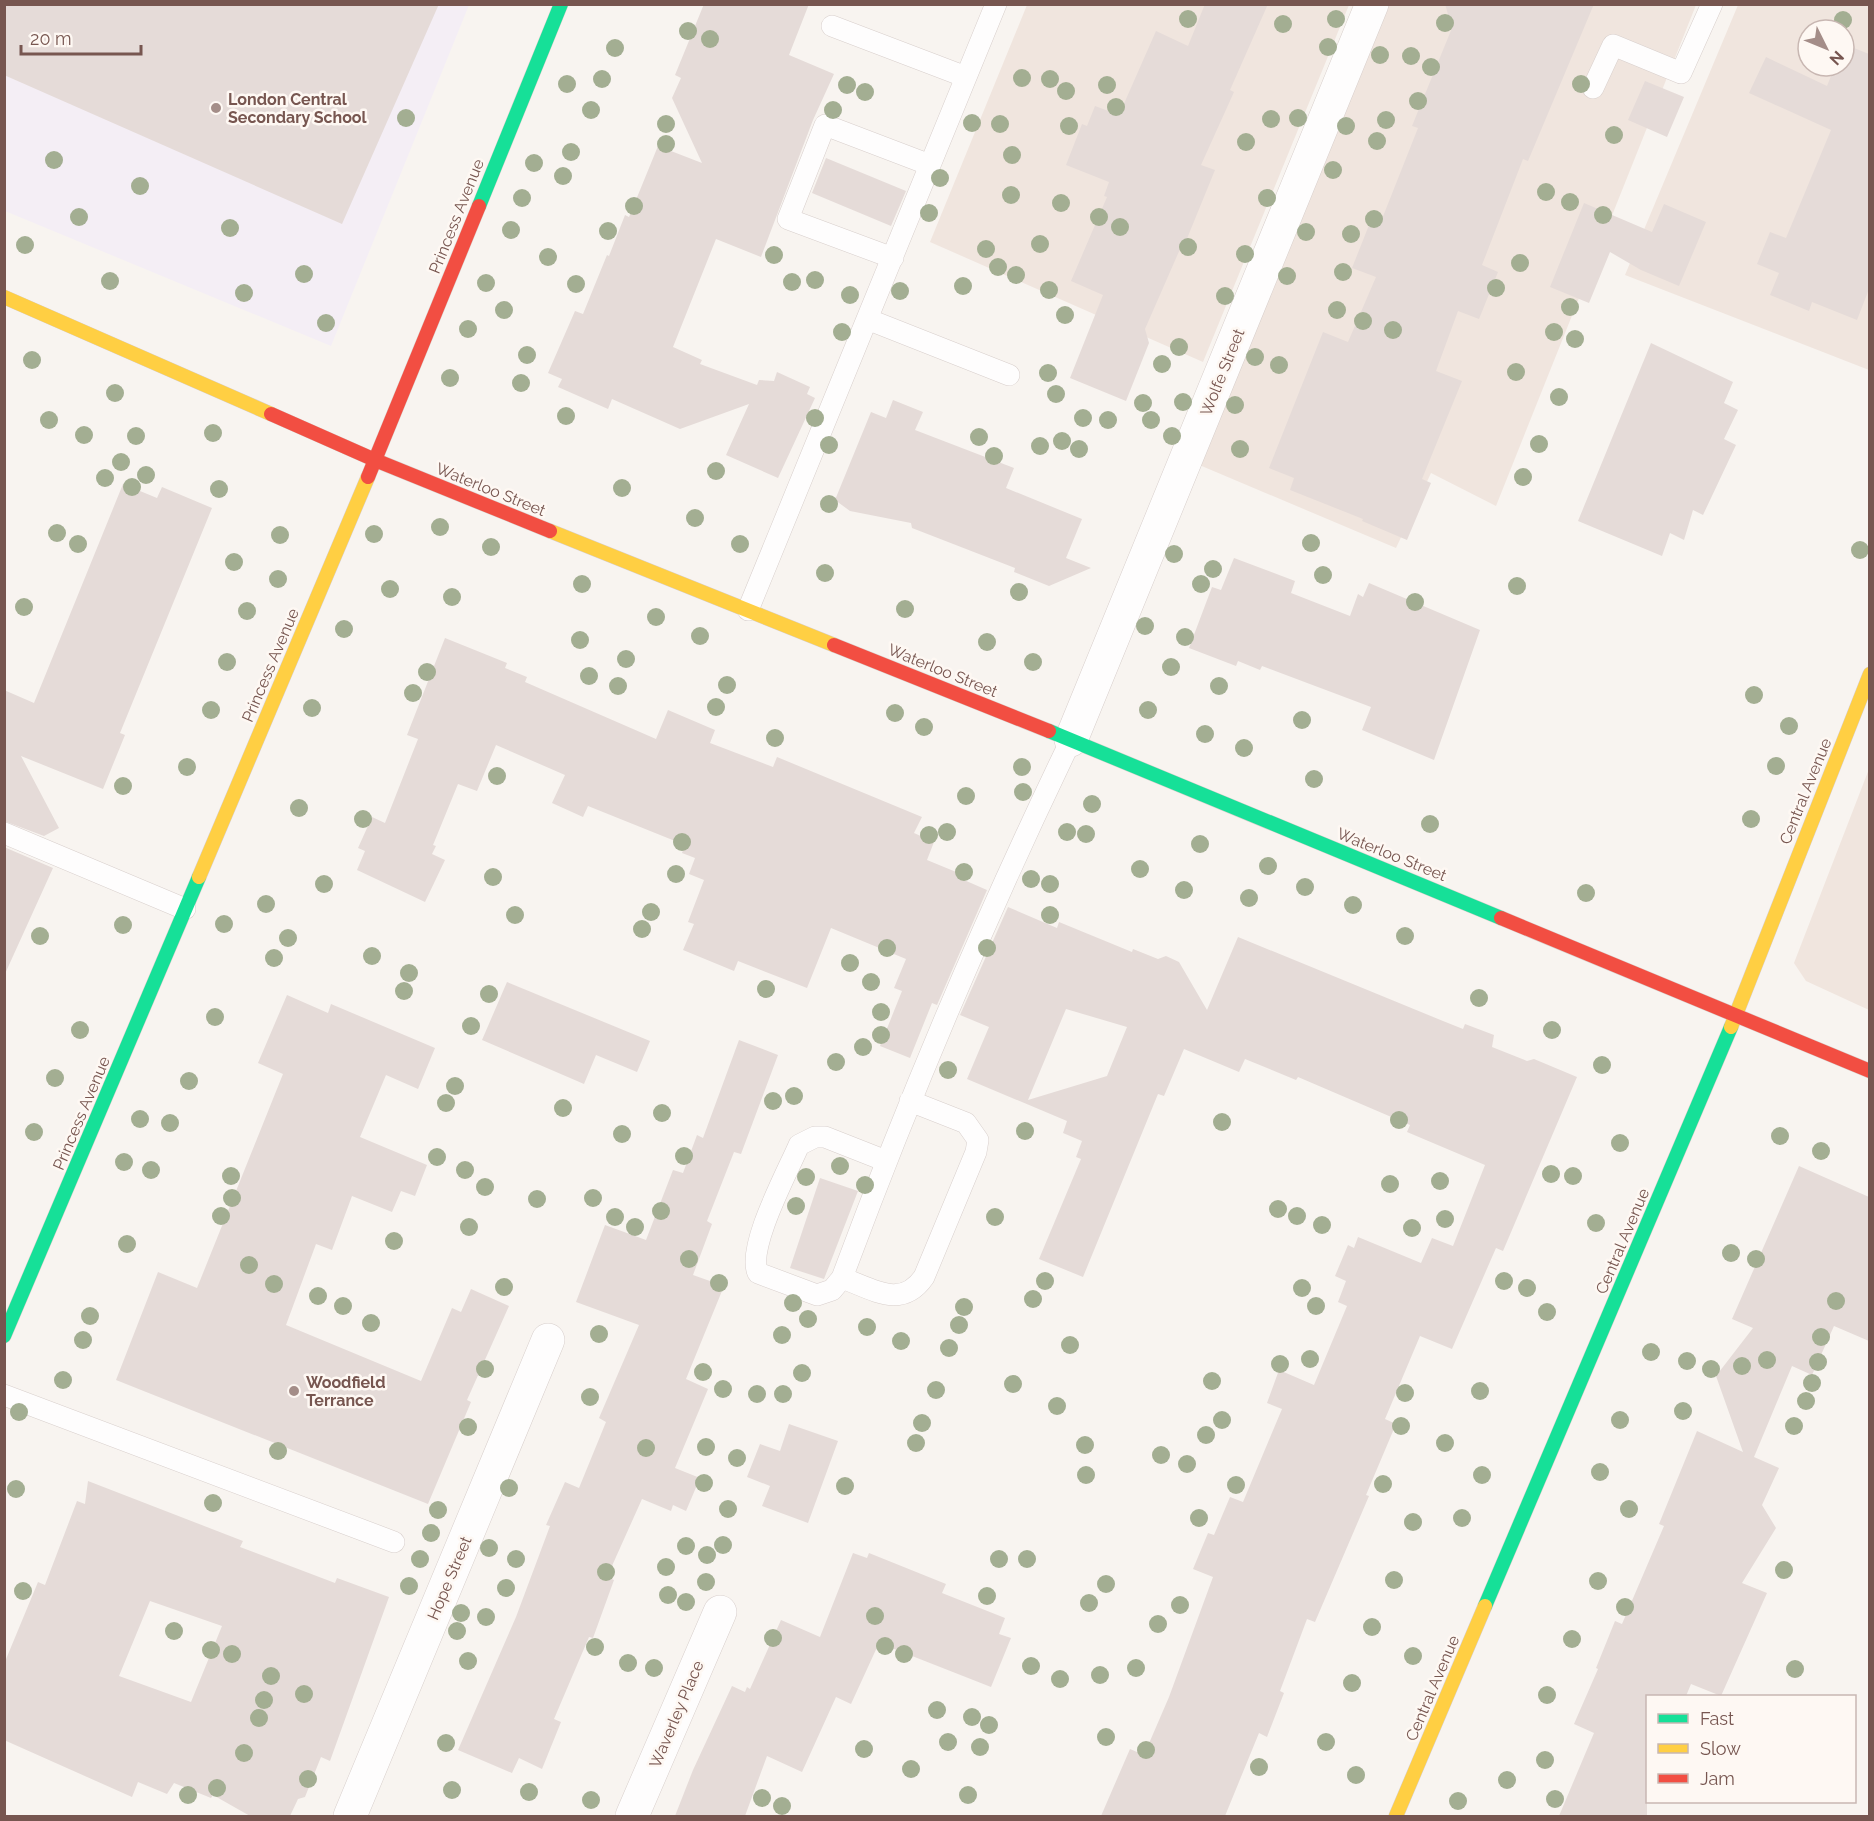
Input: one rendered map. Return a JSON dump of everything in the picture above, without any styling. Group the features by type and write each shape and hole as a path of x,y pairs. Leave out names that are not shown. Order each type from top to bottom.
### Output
{"street":[{"name":"Princess Avenue","path":"4,1336 375,460 561,4"},
{"name":"Wolfe Street","path":"1071,740 1372,4"},
{"name":"Waterloo Street","path":"4,297 375,460 1071,740 1869,1071"},
{"name":"Central Avenue","path":"1396,1816 1736,1014 1869,674"},
{"name":"Hope Street","path":"350,1816 548,1340"},
{"name":"Waverley Place","path":"632,1816 720,1612"}],"lane":[{"path":"748,610 996,4"},
{"path":"1593,88 1614,45 1681,73 1713,4"},
{"path":"832,26 966,77"},
{"path":"892,258 788,219 825,125 930,165"},
{"path":"867,320 1009,375"},
{"path":"886,1161 825,1137 807,1140 799,1145 763,1231 755,1266 758,1273 817,1295 832,1290 842,1278 910,1101 1006,874 1071,740"},
{"path":"4,832 185,909"},
{"path":"842,1278 894,1297 916,1288 924,1277 976,1152 978,1140 966,1123 910,1101"},
{"path":"4,1395 394,1542"}],"shaded area":[{"name":"London Central Secondary School","path":"4,5 469,5 331,346 5,211"},
{"path":"1027,5 1349,5 1203,362 930,242"},
{"path":"1385,5 1696,5 1496,506 1431,473 1396,548 1197,464"},
{"path":"1738,5 1869,5 1869,370 1625,275"},
{"path":"1869,769 1870,1010 1806,981 1794,963"}],"building":[{"path":"4,4 439,4 342,224 4,75"},
{"path":"704,4 809,4 789,55 834,74 813,120 761,257 716,239 673,347 702,360 700,364 757,385 759,380 774,381 777,372 810,387 807,394 815,398 778,478 726,455 749,404 680,429 612,399 608,409 558,387 562,379 548,373 575,311 583,314 625,215 629,217 658,146 702,163 672,98 681,78 675,75"},
{"path":"1205,4 1268,4 1230,90 1234,92 1201,165 1215,170 1186,241 1184,240 1145,329 1149,343 1126,401 1070,378 1103,295 1071,281 1107,197 1104,196 1109,182 1066,165 1082,124 1087,126 1095,106 1119,115 1156,31 1188,46"},
{"path":"1445,4 1594,4 1528,161 1523,159 1482,265 1498,272 1479,319 1458,311 1436,371 1462,381 1422,479 1431,483 1407,540 1362,521 1363,519 1290,490 1294,478 1269,468 1323,332 1348,342 1376,277 1352,268 1371,220 1380,224 1418,128 1412,126 1452,28"},
{"path":"1856,49 1869,54 1869,289 1857,320 1812,302 1809,311 1770,295 1779,273 1757,264 1770,232 1786,238 1831,130 1749,93 1766,57 1796,71 1796,78 1810,78 1827,86 1830,78 1856,78"},
{"path":"1645,81 1684,97 1667,137 1628,120"},
{"path":"826,158 906,191 891,226 812,193"},
{"path":"1584,203 1652,232 1664,204 1706,222 1679,286 1641,270 1610,252 1589,303 1550,287"},
{"path":"1651,343 1733,382 1724,403 1738,410 1724,439 1736,445 1703,515 1693,510 1684,540 1670,533 1662,556 1578,521"},
{"path":"893,400 923,412 915,430 1014,468 1006,488 1082,519 1066,558 1091,568 1049,586 1014,572 1015,568 912,528 911,523 850,511 835,500 871,412 886,418"},
{"path":"123,484 157,498 162,487 212,508 120,733 125,735 103,789 21,756 59,828 44,836 4,821 4,690 34,703"},
{"path":"1234,558 1295,581 1291,593 1350,616 1358,594 1363,597 1369,583 1480,630 1434,760 1362,730 1371,707 1262,666 1260,670 1238,661 1236,666 1189,648 1212,587 1221,590"},
{"path":"445,638 507,663 505,668 527,677 525,682 656,739 668,710 715,730 710,743 773,767 777,757 922,817 914,833 934,842 927,860 961,874 964,880 987,890 937,1005 932,1003 910,1058 880,1046 902,991 894,988 906,959 831,928 807,988 738,961 734,971 683,950 694,924 688,922 704,880 689,874 695,858 682,853 685,845 588,806 583,817 552,803 565,775 496,745 477,791 458,784 433,845 436,846 432,854 445,860 425,902 357,870 365,851 358,848 372,817 385,823 418,739 407,735"},
{"path":"4,847 53,868 4,976"},
{"path":"1008,907 1057,928 1059,922 1132,952 1133,949 1158,959 1166,956 1179,962 1207,1010 1238,937 1463,1029 1465,1024 1494,1035 1492,1047 1527,1061 1534,1059 1577,1077 1503,1251 1496,1248 1452,1349 1420,1336 1385,1419 1396,1424 1366,1495 1369,1496 1315,1622 1307,1619 1280,1691 1284,1693 1267,1737 1259,1733 1225,1816 1101,1816 1130,1749 1144,1755 1169,1697 1213,1577 1193,1569 1208,1533 1214,1535 1230,1497 1243,1502 1282,1409 1267,1403 1279,1370 1314,1385 1347,1306 1338,1302 1346,1281 1335,1276 1348,1245 1354,1248 1358,1237 1421,1263 1432,1238 1453,1246 1485,1165 1407,1132 1410,1125 1298,1077 1296,1080 1245,1059 1239,1072 1184,1049 1164,1096 1158,1094 1083,1277 1039,1259 1081,1159 1076,1157 1082,1141 1063,1133 1067,1121 967,1079 989,1027 960,1015","holes":["1066,1009 1127,1027 1107,1076 1028,1100"]},
{"path":"507,982 650,1041 637,1072 596,1055 584,1084 482,1040"},
{"path":"287,995 328,1013 331,1004 435,1048 418,1089 386,1075 360,1137 427,1165 415,1196 401,1191 392,1212 352,1196 332,1250 316,1244 286,1325 421,1381 452,1308 461,1312 471,1289 509,1306 467,1400 471,1402 428,1504 116,1380 158,1272 197,1288 283,1074 258,1063"},
{"path":"739,1040 778,1055 741,1154 734,1152 707,1221 712,1224 693,1275 724,1286 686,1379 708,1389 675,1468 700,1478 686,1511 673,1505 671,1511 642,1499 607,1577 614,1580 593,1638 589,1637 554,1719 561,1722 542,1769 519,1758 512,1773 458,1750 516,1617 550,1526 546,1525 565,1482 579,1488 606,1422 599,1418 639,1325 576,1302 605,1225 646,1240 673,1170 683,1173 697,1135 703,1138"},
{"path":"1799,1166 1869,1197 1869,1341 1834,1326 1812,1375 1792,1366 1754,1457 1779,1468 1762,1505 1776,1528 1742,1583 1767,1593 1721,1695 1691,1684 1686,1695 1646,1695 1647,1816 1559,1816 1594,1733 1574,1724 1598,1669 1596,1668 1615,1621 1622,1624 1664,1526 1659,1524 1697,1431 1743,1452 1716,1376 1753,1328 1732,1319"},
{"path":"820,1178 858,1191 824,1279 790,1268"},
{"path":"789,1424 838,1441 808,1523 762,1506 770,1486 747,1477 760,1444 780,1451"},
{"path":"88,1481 243,1541 240,1547 335,1583 337,1578 389,1597 330,1761 321,1757 305,1797 298,1799 290,1816 250,1816 213,1795 211,1798 174,1783 167,1794 138,1782 132,1797 4,1740 4,1664 38,1582 45,1585 77,1501 85,1504","holes":["150,1601 222,1626 191,1702 119,1676"]},
{"path":"853,1553 867,1558 869,1553 946,1584 942,1593 1005,1618 999,1634 1011,1638 991,1687 879,1643 851,1704 836,1697 802,1772 767,1756 745,1816 675,1816 693,1770 732,1686 745,1692 747,1687 750,1689 781,1620 820,1637"}],"traffic: fast":[{"path":"479,206 561,4"},
{"path":"1049,731 1501,918"},
{"path":"4,1336 199,877"},
{"path":"1485,1606 1731,1027"}],"traffic: slow":[{"path":"4,297 271,414"},
{"path":"199,877 368,477"},
{"path":"550,531 834,645"},
{"path":"1731,1027 1870,674"},
{"path":"1396,1816 1485,1606"}],"traffic: jam":[{"path":"368,477 479,206"},
{"path":"271,414 375,460 550,531"},
{"path":"834,645 1049,731"},
{"path":"1501,918 1870,1071"}],"place":[{"name":"London Central Secondary School","path":"216,108"},
{"name":"Woodfield Terrance","path":"294,1391"}]}
